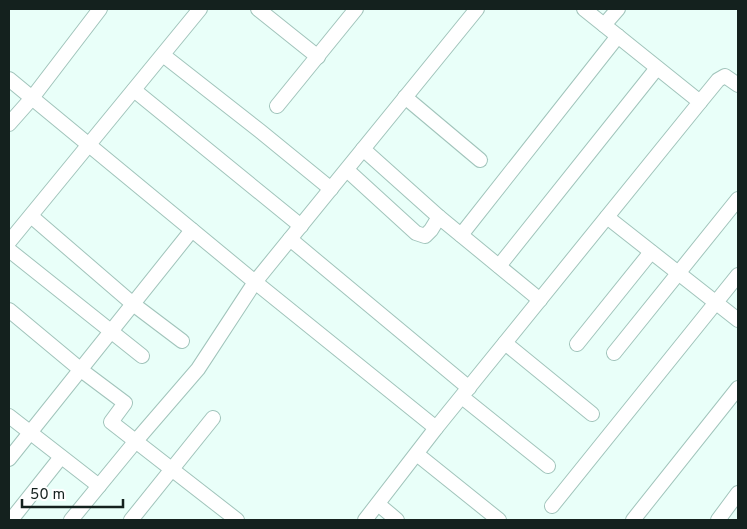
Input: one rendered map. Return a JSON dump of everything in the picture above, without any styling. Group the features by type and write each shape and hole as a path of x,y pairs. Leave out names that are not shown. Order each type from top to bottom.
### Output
{"street":[{"path":"9,124 32,98 100,9"},
{"path":"9,242 200,9"},
{"path":"258,9 318,57"},
{"path":"277,106 356,9"},
{"path":"71,520 198,369 255,282 477,9"},
{"path":"584,9 700,102"},
{"path":"604,25 618,9"},
{"path":"461,235 618,36"},
{"path":"163,54 331,189"},
{"path":"499,266 657,68"},
{"path":"365,520 418,454 436,428 718,80 725,76 738,85"},
{"path":"9,79 436,428"},
{"path":"134,90 301,226"},
{"path":"405,97 480,160"},
{"path":"363,149 439,217 540,300"},
{"path":"346,170 416,233 425,236 439,217"},
{"path":"614,353 738,199"},
{"path":"31,216 133,304 182,341"},
{"path":"606,217 738,320"},
{"path":"9,459 192,230"},
{"path":"290,239 548,466"},
{"path":"9,250 142,356"},
{"path":"577,344 651,252"},
{"path":"552,506 738,275"},
{"path":"9,310 81,370 125,403 111,422 237,520"},
{"path":"505,343 592,414"},
{"path":"633,520 738,388"},
{"path":"9,416 99,486"},
{"path":"131,520 213,418"},
{"path":"418,454 499,520"},
{"path":"11,520 61,457"},
{"path":"718,520 738,494"},
{"path":"378,504 397,520"}]}
